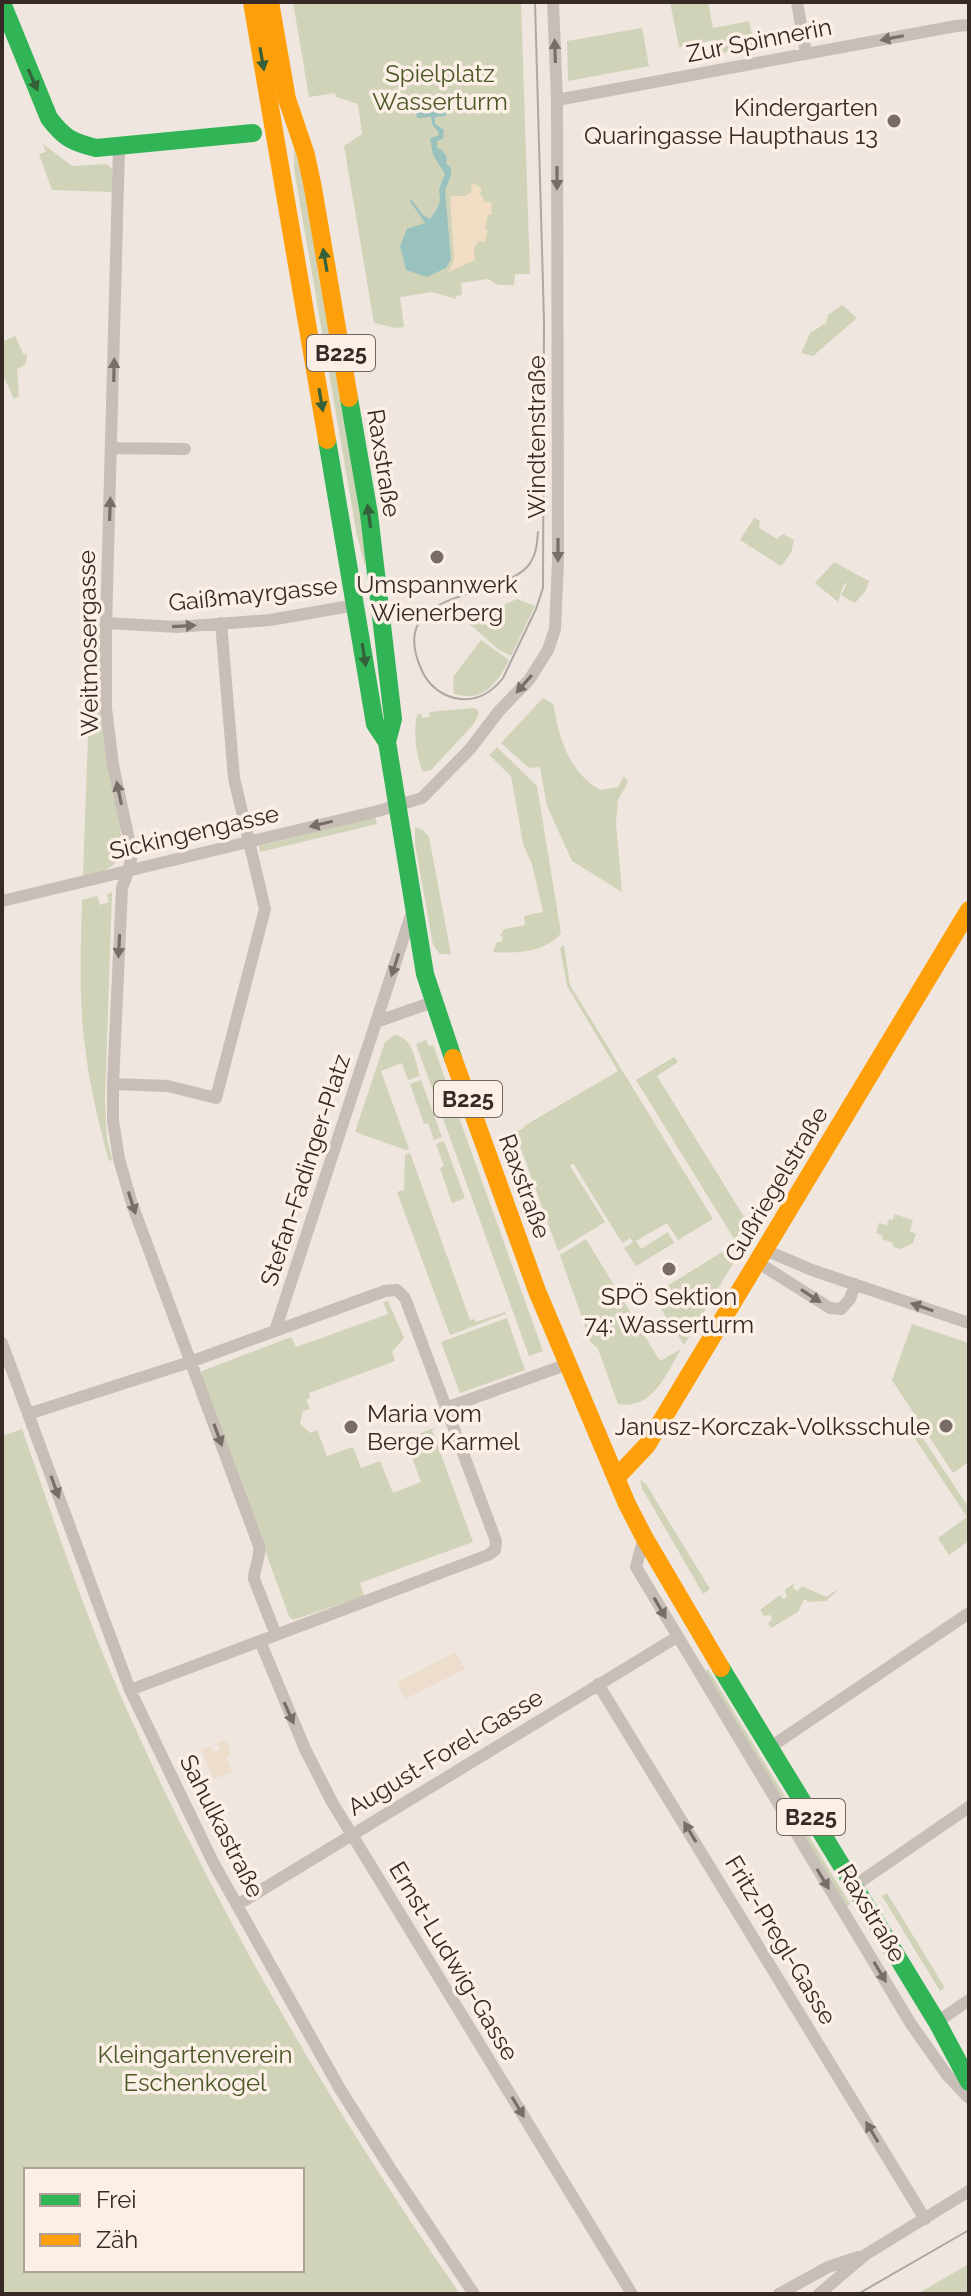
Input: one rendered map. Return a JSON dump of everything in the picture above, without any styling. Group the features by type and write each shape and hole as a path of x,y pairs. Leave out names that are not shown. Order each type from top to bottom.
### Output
{"main road":[{"name":"Raxstraße","path":"252,2 375,724 387,742"},
{"name":"Raxstraße","path":"270,2 287,99 306,155 313,188 369,514 393,719 387,742 425,974 433,1002 537,1291 644,1537 937,2022 969,2082"},
{"path":"2,3 49,118 60,133 75,143 96,148 119,147 253,133 287,99"},
{"path":"253,133 280,157"},
{"name":"Gußriegelstraße","path":"616,1478 647,1445 968,915"}],"street":[{"name":"Windtenstraße","path":"397,806 422,798 470,749 499,711 529,680 548,650 555,629 558,547 557,100 553,2"},
{"path":"797,2 806,54"},
{"name":"Zur Spinnerin","path":"557,100 969,25"},
{"name":"Weitmosergasse","path":"119,147 106,708 113,765 132,854 122,888 113,1121 119,1159 132,1204 190,1362"},
{"path":"112,448 185,449"},
{"name":"Gaißmayrgasse","path":"106,623 177,627 270,620 356,605"},
{"path":"113,1084 168,1086 216,1098 265,909 234,778 221,623"},
{"name":"Sickingengasse","path":"2,901 397,806"},
{"name":"Stefan-Fadinger-Platz","path":"275,1331 414,908"},
{"path":"376,1022 433,1002"},
{"path":"761,1256 830,1308 841,1309 850,1299 855,1284"},
{"path":"761,1256 969,1323"},
{"path":"28,1414 190,1362 385,1291 397,1290 405,1298 496,1541 495,1550 488,1555 130,1690"},
{"name":"Sahulkastraße","path":"2,1343 130,1690 214,1864 312,2042 368,2135 474,2294"},
{"path":"190,1362 259,1546 254,1579 276,1635"},
{"path":"446,1408 568,1364"},
{"name":"Raxstraße","path":"644,1537 636,1567 911,2024 947,2075 969,2098"},
{"path":"769,1748 969,1613"},
{"name":"August-Forel-Gasse","path":"237,1905 677,1637"},
{"name":"Ernst-Ludwig-Gasse","path":"260,1641 305,1749 352,1835 632,2294"},
{"name":"Fritz-Pregl-Gasse","path":"598,1684 925,2219"},
{"path":"854,1886 969,1807"},
{"path":"937,2022 969,2000"},
{"path":"819,2294 865,2255 969,2191"},
{"path":"779,2294 828,2267 865,2255"}],"green space":[{"name":"Spielplatz Wasserturm","path":"293,2 521,2 530,274 515,274 514,285 498,285 488,279 461,283 462,295 456,296 456,299 432,292 400,297 404,327 374,323 344,146 362,134 358,104 336,97 335,93 309,97"},
{"path":"670,2 708,2 713,28 749,21 754,47 718,54 715,40 679,47"},
{"path":"642,28 649,66 568,81 567,41"},
{"path":"43,144 72,166 107,164 112,169 112,192 52,190 39,154 46,152"},
{"path":"294,149 300,165 365,537 365,566 357,536 294,169"},
{"path":"842,305 857,318 813,356 801,353 810,333 826,323 828,315"},
{"path":"15,336 24,355 27,353 26,364 17,369 19,396 14,399 2,373 2,342"},
{"path":"754,518 760,521 759,528 777,539 783,534 794,540 791,553 781,566 740,540"},
{"path":"834,562 869,581 855,603 841,595 848,582 843,586 838,602 815,583"},
{"path":"517,599 535,606 511,656 498,649 466,621"},
{"path":"92,622 100,623 102,715 121,833 120,849 113,865 101,872 83,876"},
{"path":"481,640 509,660 506,667 493,685 480,694 454,694 453,677"},
{"path":"543,698 554,706 563,743 582,775 601,790 618,787 624,776 628,782 618,800 616,823 622,892 572,861 547,806 540,767 529,768 501,743"},
{"path":"473,708 479,714 473,725 431,770 423,772 416,744 417,715 421,713 422,718 430,717 429,712"},
{"path":"497,747 537,786 561,933 539,948 511,953 493,952 497,942 501,942 504,929 525,925 524,916 543,912 532,864 523,844 511,776 489,755"},
{"path":"375,817 377,824 260,852 259,846"},
{"path":"415,827 429,837 451,954 440,954 433,945 415,844"},
{"path":"112,892 105,1100 107,1139 112,1160 109,1161 87,1063 81,964 82,900 97,896 100,905 109,902 107,894"},
{"path":"564,945 570,985 713,1219 678,1240 667,1223 636,1241 641,1249 668,1232 674,1243 636,1266 624,1248 633,1242 630,1238 622,1243 573,1163 570,1166 605,1222 558,1251 515,1132 618,1071 567,986 560,948"},
{"path":"394,1035 409,1045 420,1076 408,1080 402,1063 381,1071 409,1149 406,1150 355,1132 385,1042"},
{"path":"426,1040 429,1046 433,1045 543,1351 529,1356 416,1044"},
{"path":"674,1057 678,1062 657,1076 746,1220 762,1211 764,1213 741,1250 636,1080"},
{"path":"421,1080 442,1137 434,1140 428,1123 424,1124 410,1084"},
{"path":"444,1141 465,1198 452,1203 440,1168 444,1166 436,1144"},
{"path":"410,1153 470,1320 476,1322 506,1314 450,1335 397,1192 404,1190 405,1155"},
{"path":"894,1214 913,1220 910,1231 916,1234 913,1243 901,1249 893,1247 893,1243 876,1233 879,1223 887,1225"},
{"path":"586,1239 660,1361 681,1349 657,1388 649,1396 630,1404 618,1404 598,1349 590,1341 560,1255"},
{"path":"730,1247 737,1257 684,1345 651,1293"},
{"path":"388,1301 404,1338 392,1352 395,1361 309,1393 310,1398 306,1400 310,1409 303,1411 300,1424 310,1433 317,1430 327,1456 353,1447 361,1468 380,1461 393,1493 421,1482 405,1439 439,1426 432,1430 473,1542 360,1583 364,1596 293,1620 201,1376 202,1371 291,1337 296,1347 388,1314 383,1302"},
{"path":"507,1318 525,1370 460,1393 441,1342"},
{"name":"Janusz-Korczak-Volksschule","path":"912,1324 969,1343 969,1462 953,1473 892,1380"},
{"path":"916,1428 969,1508 969,1541 949,1555 938,1538 967,1517 910,1431"},
{"name":"Kleingartenverein Eschenkogel","path":"22,1429 95,1634 196,1855 320,2079 460,2294 2,2294 2,1436"},
{"path":"640,1480 646,1484 710,1589 703,1594 642,1488"},
{"path":"794,1583 793,1588 797,1591 802,1586 826,1597 840,1588 826,1601 809,1602 804,1599 798,1612 771,1628 768,1623 772,1620 770,1615 764,1616 760,1610 780,1595 783,1599 787,1597 785,1590"},
{"path":"708,1669 850,1904 847,1906 704,1672"},
{"path":"887,1893 945,1988 940,1991 882,1896"},
{"path":"969,2264 969,2294 917,2294"}],"sand":[{"path":"474,183 482,189 480,193 485,202 491,202 492,214 488,215 485,242 480,241 476,245 475,260 448,272 454,260 450,196 471,193 470,187"}],"shaded area":[{"path":"456,1652 465,1669 405,1699 397,1682"},
{"path":"226,1740 231,1755 226,1757 232,1772 213,1779 201,1749 210,1746 213,1752 220,1749 217,1743"}],"water":[{"path":"445,110 446,116 435,117 435,124 444,130 443,139 437,141 437,148 447,157 446,163 451,168 445,191 451,259 446,268 427,277 406,270 400,246 407,229 425,223 411,199 430,219 438,207 439,189 445,174 433,155 430,138 439,133 431,117 417,118 416,113"}],"tram line":[{"path":"535,2 544,321 543,588 536,609 499,683 473,699 454,698 442,693 422,671 414,644 418,625 430,611 448,601 511,578 527,567 534,555 538,532"},
{"path":"858,2294 969,2230"}],"traffic: fast":[{"path":"2,3 49,118 64,135 75,141 96,148 253,133"},
{"path":"349,398 369,514 393,719 387,742 425,974 453,1058"},
{"path":"327,440 375,724 387,742"},
{"path":"721,1668 937,2022 969,2082"}],"traffic: slow":[{"path":"252,2 327,440"},
{"path":"270,2 287,99 306,155 313,188 349,398"},
{"path":"616,1478 647,1445 969,910"},
{"path":"453,1058 537,1291 627,1504 721,1668"}],"place":[{"name":"Kindergarten Quaringasse Haupthaus 13","path":"894,121"},
{"name":"Umspannwerk Wienerberg","path":"437,557"},
{"name":"SPÖ Sektion 74: Wasserturm","path":"669,1269"},
{"name":"Janusz-Korczak-Volksschule","path":"946,1426"},
{"name":"Maria vom Berge Karmel","path":"351,1427"}]}
